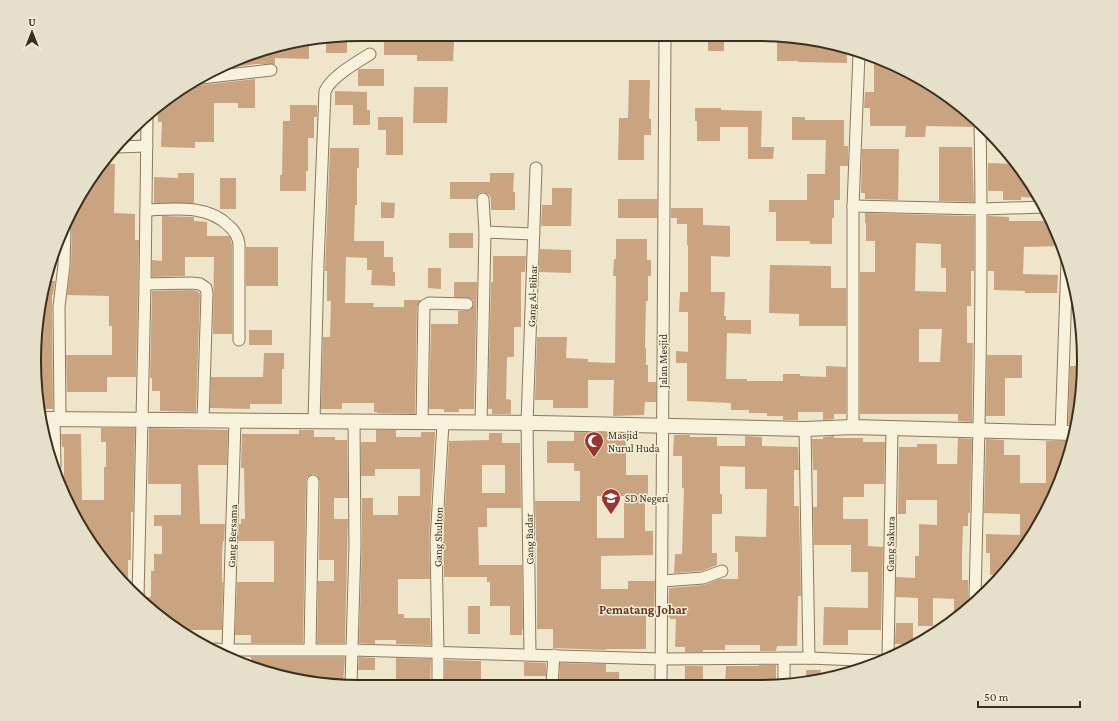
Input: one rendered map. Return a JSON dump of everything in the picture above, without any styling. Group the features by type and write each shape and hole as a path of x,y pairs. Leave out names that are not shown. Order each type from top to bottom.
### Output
{"street":[{"name":"Jalan Mesjid","path":"661,680 665,41"},
{"path":"314,422 318,264 325,92 328,84 370,54"},
{"path":"853,427 853,206 859,58"},
{"path":"215,76 271,70"},
{"path":"138,589 143,421 147,123"},
{"path":"974,595 979,430 982,209 980,132"},
{"path":"123,147 147,146"},
{"name":"Gang Al-Bihar","path":"527,424 536,168"},
{"path":"481,423 485,232 483,199"},
{"path":"853,206 982,209 1037,207"},
{"path":"146,210 190,209 206,211 224,221 237,234 239,244 239,340"},
{"path":"485,232 534,234"},
{"path":"54,449 52,419 61,367 59,307 64,265 65,239"},
{"path":"145,284 192,283 203,286 207,290 203,420"},
{"path":"52,419 143,421 203,420 422,422 805,429 853,427 1068,432 1067,283"},
{"path":"422,422 424,306 429,303 467,304"},
{"name":"Gang Bersama","path":"221,648 235,421"},
{"path":"351,680 355,545 354,422"},
{"name":"Gang Shulton","path":"438,680 436,542 442,423"},
{"name":"Gang Badar","path":"527,424 530,542 530,654"},
{"name":"Gang Sakura","path":"888,652 892,428"},
{"path":"805,429 809,658"},
{"path":"310,650 313,481"},
{"path":"662,581 703,578 722,571"},
{"path":"225,650 352,650 661,658 809,658 867,660"},
{"path":"552,680 554,655"},
{"path":"784,658 784,678"}],"building":[{"path":"708,41 724,41 724,51 708,51"},
{"path":"347,42 347,53 326,53 326,43"},
{"path":"384,42 454,42 453,61 417,61 417,55 384,55"},
{"path":"777,42 820,47 847,54 847,63 777,61"},
{"path":"309,45 309,59 275,58 275,64 256,64 234,67 278,52"},
{"path":"874,63 899,74 935,95 968,120 973,125 973,127 926,126 925,137 905,137 906,126 870,126 870,108 864,108 865,92 874,92"},
{"path":"359,69 384,69 384,86 358,86"},
{"path":"255,79 255,108 238,108 238,103 214,103 214,142 195,142 195,148 161,147 162,122 158,122 158,114 183,95 200,85"},
{"path":"629,80 650,80 649,119 651,119 651,135 644,135 644,160 618,160 619,118 628,118"},
{"path":"414,87 448,87 447,123 413,123"},
{"path":"335,91 367,92 367,110 370,110 370,125 353,125 353,105 335,105"},
{"path":"290,105 317,105 317,117 314,117 314,138 308,138 308,171 306,171 306,191 280,191 280,175 282,175 283,121 290,121"},
{"path":"695,108 762,111 761,147 774,147 773,159 748,159 748,127 720,127 720,141 697,141 697,121 695,121"},
{"path":"378,117 403,117 403,155 386,155 386,130 378,130"},
{"path":"792,117 805,117 805,120 844,120 844,146 848,146 848,166 840,166 840,200 834,200 832,244 810,244 810,241 776,241 776,212 769,212 769,200 807,200 807,174 825,174 826,140 792,140"},
{"path":"939,147 972,147 974,202 939,201"},
{"path":"330,148 359,148 354,241 384,241 384,257 393,257 393,272 395,272 395,286 371,285 372,270 367,270 367,258 346,257 345,303 374,303 373,307 404,307 404,300 421,300 417,306 415,414 377,413 374,412 374,403 342,403 342,409 321,409 323,337 330,337 331,301 327,301 327,271 325,271"},
{"path":"862,149 899,149 898,200 865,199 865,193 861,193"},
{"path":"988,163 1009,164 1032,198 1021,197 1021,200 1003,200 1003,191 988,191"},
{"path":"109,164 115,164 114,213 135,214 135,240 139,240 136,377 107,377 107,392 67,392 66,355 112,355 112,326 109,326 109,296 67,295 71,265 72,230 70,226 74,219 95,183"},
{"path":"178,173 194,173 194,203 154,203 154,177 178,178"},
{"path":"490,173 514,173 513,192 515,192 515,210 491,210 491,199 489,195 483,192 479,193 476,199 450,199 450,182 490,182"},
{"path":"220,178 236,178 236,209 220,209"},
{"path":"552,188 572,188 571,226 541,226 542,205 552,205"},
{"path":"618,199 657,199 657,218 618,218"},
{"path":"381,202 395,203 394,218 381,218"},
{"path":"671,208 703,208 703,225 730,226 730,257 711,256 711,292 725,292 724,316 726,316 726,320 751,320 751,334 727,333 726,379 747,379 747,381 783,381 783,374 826,377 826,366 846,367 846,414 834,414 834,419 823,420 823,412 798,412 798,420 783,420 783,416 767,416 767,413 749,413 749,410 731,410 731,403 687,401 687,363 676,363 676,351 688,352 688,312 679,312 680,292 688,292 687,224 677,224 677,218 671,218"},
{"path":"865,213 974,216 974,271 971,271 971,306 967,306 967,343 973,343 972,422 958,421 958,414 860,414 860,272 875,272 875,241 866,241","holes":["916,243 941,244 941,268 946,268 946,292 915,291","919,329 942,329 940,362 919,362"]},
{"path":"162,216 194,217 194,221 207,222 207,236 230,237 232,245 232,334 213,334 214,257 185,257 185,276 152,277 152,260 162,261"},
{"path":"988,216 1009,217 1009,221 1045,221 1056,246 1024,247 1023,274 1058,275 1057,293 1025,293 1025,291 994,290 994,271 988,271"},
{"path":"449,233 473,233 473,248 449,248"},
{"path":"616,239 647,239 647,260 651,260 651,276 648,276 645,348 646,365 648,365 648,382 656,382 656,402 645,402 644,415 613,416 614,380 588,380 588,408 553,408 553,400 535,400 537,337 567,337 566,358 588,359 588,362 615,363 616,276 613,276 614,259 616,259"},
{"path":"246,247 278,247 278,286 246,286"},
{"path":"540,249 571,250 571,273 539,272"},
{"path":"493,256 526,256 525,272 521,272 521,327 514,327 514,357 507,357 506,399 511,400 511,414 492,414 492,409 488,409"},
{"path":"770,265 831,266 831,288 846,288 846,326 799,326 799,314 769,313"},
{"path":"428,268 441,268 441,289 428,288"},
{"path":"52,278 52,281 55,281 52,295 53,409 45,409 41,360 44,319"},
{"path":"454,282 477,282 474,409 459,409 459,412 444,412 444,409 429,409 431,324 458,324 458,311 470,310 474,305 473,300 470,298 454,297"},
{"path":"152,291 197,291 200,294 196,412 160,411 160,391 152,391 152,378 150,378"},
{"path":"249,330 272,330 272,345 249,345"},
{"path":"264,353 284,353 284,369 282,369 282,404 250,404 250,409 210,408 211,377 263,377"},
{"path":"987,355 1022,355 1022,378 1005,378 1005,416 986,416"},
{"path":"1070,366 1077,366 1071,423 1068,424"},
{"path":"101,428 135,428 133,512 131,512 131,560 128,560 128,579 107,555 95,538 74,502 64,480 64,447 62,447 61,434 81,434 82,500 104,500 106,442 101,442"},
{"path":"149,428 228,430 227,465 198,465 200,524 225,524 222,554 222,630 190,630 166,614 146,597 151,597 151,571 154,571 154,554 162,554 162,526 154,526 154,515 181,515 181,484 148,484"},
{"path":"299,430 314,430 314,437 335,437 335,440 347,440 348,498 334,498 334,519 348,519 345,643 317,643 318,581 334,581 334,560 319,560 320,481 317,475 313,474 307,477 306,481 303,643 251,643 251,635 235,635 237,582 274,582 274,541 238,541 239,524 241,524 241,519 245,519 244,468 241,468 242,434 299,434"},
{"path":"376,430 396,430 396,437 421,437 421,432 435,432 429,541 430,579 398,579 398,614 404,614 404,618 430,618 431,645 396,644 396,640 375,640 375,644 359,643 362,498 373,498 373,515 398,515 398,496 420,496 420,469 375,469 375,476 361,476 361,442 376,442"},
{"path":"574,432 626,433 626,475 648,475 648,496 645,496 645,531 653,531 653,555 601,556 601,589 628,589 628,581 655,581 654,617 646,617 646,649 606,650 553,648 553,629 537,629 537,542 535,501 580,501 580,471 574,471 574,463 547,463 547,441 574,441","holes":["597,496 624,496 624,538 597,538"]},
{"path":"489,433 502,433 502,443 520,443 521,508 487,508 487,527 478,527 479,565 522,565 522,635 510,635 510,606 490,606 490,582 487,582 487,577 444,577 443,541 449,441 489,440","holes":["482,465 505,465 505,493 482,493"]},
{"path":"674,435 690,435 690,437 717,437 717,446 745,446 745,436 762,437 762,446 798,447 799,470 794,470 794,506 799,506 801,596 798,596 797,646 777,646 776,651 760,651 760,645 725,645 725,650 703,650 703,652 685,652 685,647 675,647 676,619 670,619 670,617 668,617 669,588 704,585 720,579 738,579 738,552 735,552 735,536 766,537 767,489 745,489 745,467 720,466 722,514 712,514 712,553 717,553 717,565 702,571 674,573 675,554 682,554 684,488 682,488 682,456 673,456"},
{"path":"834,436 834,438 863,438 863,442 885,442 884,484 864,484 864,497 843,497 843,519 868,519 868,546 883,547 881,630 848,630 848,645 823,645 824,607 868,608 868,572 851,572 851,545 814,545 813,507 817,507 817,470 813,470 812,439 823,439 823,437"},
{"path":"958,438 972,439 970,513 968,513 968,526 963,526 962,553 962,580 968,580 969,600 954,612 954,599 933,598 933,626 918,626 918,598 896,597 896,577 915,578 915,556 919,556 919,524 937,525 937,500 906,500 906,514 898,514 899,447 917,447 917,444 937,444 937,464 957,464"},
{"path":"986,439 1004,440 1004,455 1020,455 1020,483 1046,483 1046,441 1066,441 1053,483 1044,502 1023,538 994,575 990,575 990,553 986,553 986,534 1020,535 1020,514 984,513"},
{"path":"468,606 480,606 480,634 468,634"},
{"path":"896,623 913,623 913,639 904,644 895,644"},
{"path":"251,657 345,657 343,679 298,674 251,661"},
{"path":"359,657 375,658 375,670 358,670"},
{"path":"396,658 431,659 430,680 396,680"},
{"path":"445,660 481,661 481,680 445,680"},
{"path":"524,662 546,663 546,676 524,676"},
{"path":"560,663 606,664 606,672 619,672 619,680 559,680"},
{"path":"776,665 776,679 725,680 726,666"},
{"path":"685,666 703,666 703,680 685,680"},
{"path":"806,670 821,670 821,674 806,676"}],"place":[{"name":"Masjid Nurul Huda","path":"594,458"},
{"name":"SD Negeri","path":"611,515"}],"district":[{"name":"Pematang Johar","path":"643,609"}]}
